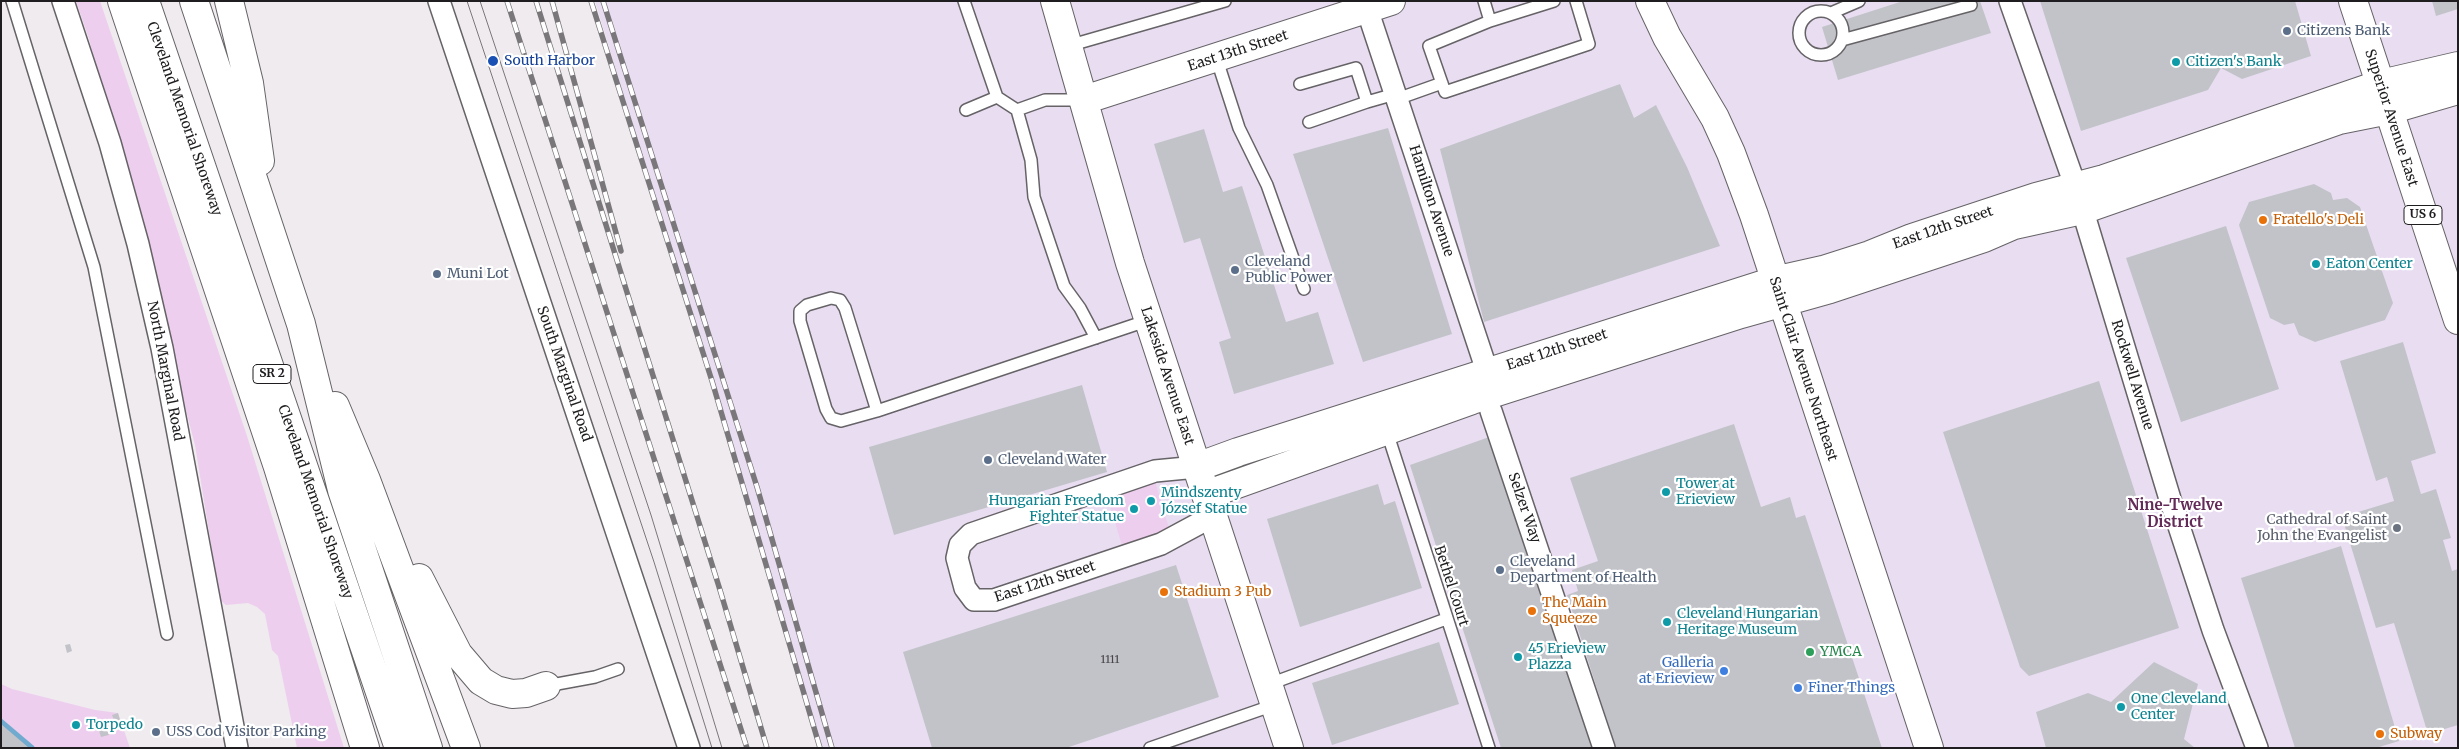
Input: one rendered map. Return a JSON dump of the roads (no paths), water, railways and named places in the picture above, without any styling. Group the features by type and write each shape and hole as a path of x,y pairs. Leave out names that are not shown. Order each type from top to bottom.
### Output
{"main road":[{"path":"122,1 278,467 365,748"},
{"name":"Cleveland Memorial Shoreway","path":"145,1 399,748"},
{"name":"Cleveland Memorial Shoreway","path":"194,1 301,324 342,490 428,748"},
{"path":"229,1 249,83 270,230"},
{"name":"Lakeside Avenue East","path":"1055,1 1130,263 1270,695 1289,748"},
{"name":"Saint Clair Avenue Northeast","path":"1650,1 1667,37 1715,118 1731,153 1754,215 1929,748"},
{"name":"Superior Avenue East","path":"2353,1 2458,320"},
{"name":"East 13th Street","path":"1084,100 1363,7"},
{"name":"East 12th Street","path":"2078,198 2104,179 2380,84 2458,66"},
{"name":"East 12th Street","path":"1209,506 1387,432 1491,392 1778,292 1824,270 1870,255 1912,238 2078,198 2340,120 2389,110 2458,90"},
{"path":"301,324 366,480 466,748"},
{"name":"East 12th Street","path":"1197,467 1238,452 1491,392"},
{"path":"366,480 451,641 474,675 496,690 512,694 526,693 546,686"}],"street":[{"name":"North Marginal Road","path":"63,1 110,143 140,252 162,348 237,748"},
{"name":"South Marginal Road","path":"439,1 689,748"},
{"name":"Rockwell Avenue","path":"2010,1 2078,198 2170,498 2214,630 2257,748"},
{"name":"Hamilton Avenue","path":"1363,7 1396,96 1491,392"},
{"name":"Selzer Way","path":"1491,392 1604,748"},
{"name":"East 12th Street","path":"1197,467 1155,471 971,534 960,545 957,558 965,588 974,600 994,600 1161,544 1209,506"}],"lane":[{"path":"12,1 94,267 167,634"},
{"path":"964,1 997,98 1017,110 1031,160 1034,198 1064,286 1080,308 1096,338"},
{"path":"1068,46 1225,1"},
{"path":"1484,1 1490,21"},
{"path":"1554,1 1490,21 1429,46 1445,92 1589,44 1576,1"},
{"path":"1859,1 1831,13 1817,11 1805,18 1801,25 1800,40 1810,51 1817,54 1830,54 1842,40 1970,5"},
{"path":"1831,13 1842,29 1842,40"},
{"path":"1216,57 1239,128 1267,186 1304,289"},
{"path":"1300,84 1356,68 1367,102"},
{"path":"1309,122 1367,102 1442,83"},
{"path":"966,110 997,98"},
{"path":"1017,110 1045,100 1084,100"},
{"path":"877,411 845,308 840,300 832,298 807,305 800,311 800,322 826,409 831,418 841,421 877,411 1149,320"},
{"name":"Bethel Court","path":"1387,432 1489,748"},
{"path":"1150,748 1446,619"},
{"path":"546,686 595,677 618,670"}],"water":[{"path":"1,718 34,746 35,748 1,748"}],"tram line":[{"path":"467,1 654,562 712,748"},
{"path":"480,1 651,515 722,748"}],"railway":[{"path":"507,1 747,748"},
{"path":"536,1 720,590 767,748"},
{"path":"552,1 621,251"},
{"path":"591,1 712,381 820,748"},
{"path":"603,1 757,487 832,748"}],"place":[{"name":"Citizens Bank","path":"2287,31"},
{"name":"South Harbor","path":"493,61"},
{"name":"Citizen's Bank","path":"2176,62"},
{"name":"Fratello's Deli","path":"2263,220"},
{"name":"Eaton Center","path":"2316,264"},
{"name":"Cleveland Public Power","path":"1235,270"},
{"name":"Muni Lot","path":"437,274"},
{"name":"Cleveland Water","path":"988,460"},
{"name":"Tower at Erieview","path":"1666,492"},
{"name":"Mindszenty József Statue","path":"1151,501"},
{"name":"Hungarian Freedom Fighter Statue","path":"1134,509"},
{"name":"Cathedral of Saint John the Evangelist","path":"2397,528"},
{"name":"Cleveland Department of Health","path":"1500,570"},
{"name":"Stadium 3 Pub","path":"1164,592"},
{"name":"The Main Squeeze","path":"1532,611"},
{"name":"Cleveland Hungarian Heritage Museum","path":"1667,622"},
{"name":"YMCA","path":"1810,652"},
{"name":"45 Erieview Plazza","path":"1518,657"},
{"name":"Galleria at Erieview","path":"1724,671"},
{"name":"Finer Things","path":"1798,688"},
{"name":"One Cleveland Center","path":"2121,707"},
{"name":"Torpedo","path":"76,725"},
{"name":"USS Cod Visitor Parking","path":"156,732"},
{"name":"Subway","path":"2380,734"}],"district":[{"name":"Nine-Twelve District","path":"2175,514"}]}
